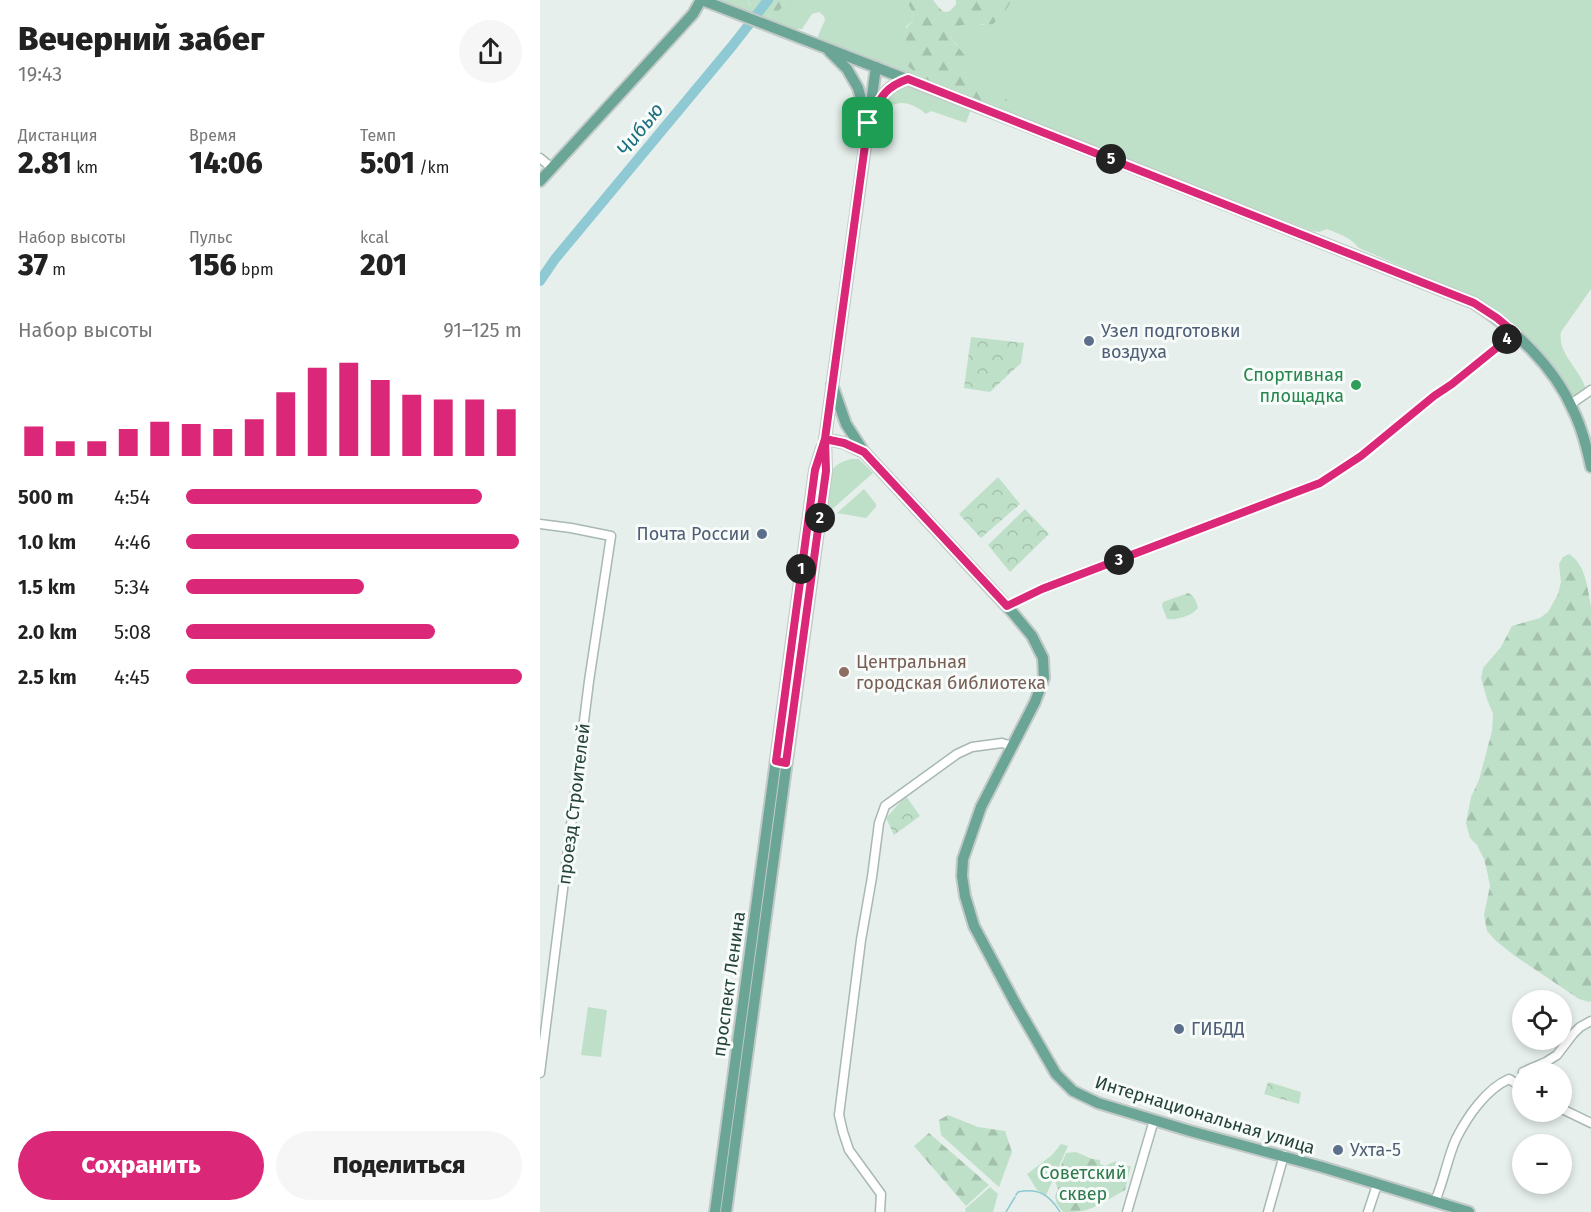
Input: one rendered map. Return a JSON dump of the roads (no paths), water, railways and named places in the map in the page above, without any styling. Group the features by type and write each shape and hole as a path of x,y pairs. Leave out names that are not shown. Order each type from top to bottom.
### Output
{"main road":[{"path":"540,181 693,14 702,0 1474,303 1515,333 1550,372 1571,404 1591,467"},
{"path":"825,47 847,69 858,88 868,123"},
{"name":"проспект Ленина","path":"726,1212 815,470 825,439 876,67"},
{"path":"868,123 888,88 908,79"},
{"name":"Интернациональная улица","path":"832,384 846,424 864,452 1007,606 1032,636 1043,658 1044,678 1035,702 981,807 963,859 962,876 974,926 1056,1074 1073,1091 1098,1103 1284,1155 1469,1212"},
{"name":"Интернациональная улица","path":"825,439 844,443 864,452"},
{"name":"проспект Ленина","path":"715,1212 781,762"}],"street":[{"path":"540,158 552,168"},
{"path":"1007,606 1042,589 1320,483 1361,456 1515,333"},
{"path":"1571,404 1591,390"},
{"name":"проезд Строителей","path":"540,524 611,536 589,681 540,1073"},
{"path":"880,1212 881,1194 849,1150 839,1115 861,940 879,823 885,806 957,754 972,747 1002,743 1012,746"},
{"path":"1546,1062 1557,1054 1580,1027 1591,1021"},
{"path":"1435,1202 1456,1139 1465,1124 1485,1096 1497,1084 1512,1078"},
{"path":"1572,1114 1591,1123"},
{"path":"1127,1212 1154,1120"},
{"path":"1268,1212 1284,1155"},
{"path":"1368,1212 1377,1185"}],"waterway":[{"name":"Чибью","path":"540,281 555,259 768,0"},
{"path":"1016,1195 1018,1192 1037,1192 1052,1201 1060,1212"},
{"path":"1006,1212 1015,1197"}],"place":[{"name":"Узел подготовки воздуха","path":"1089,341"},
{"name":"Спортивная площадка","path":"1356,385"},
{"name":"Почта России","path":"762,534"},
{"name":"Центральная городская библиотека","path":"844,672"},
{"name":"ГИБДД","path":"1179,1029"},
{"name":"Ухта-5","path":"1338,1150"}],"park label":[{"name":"Советский сквер","path":"1083,1183"}]}
